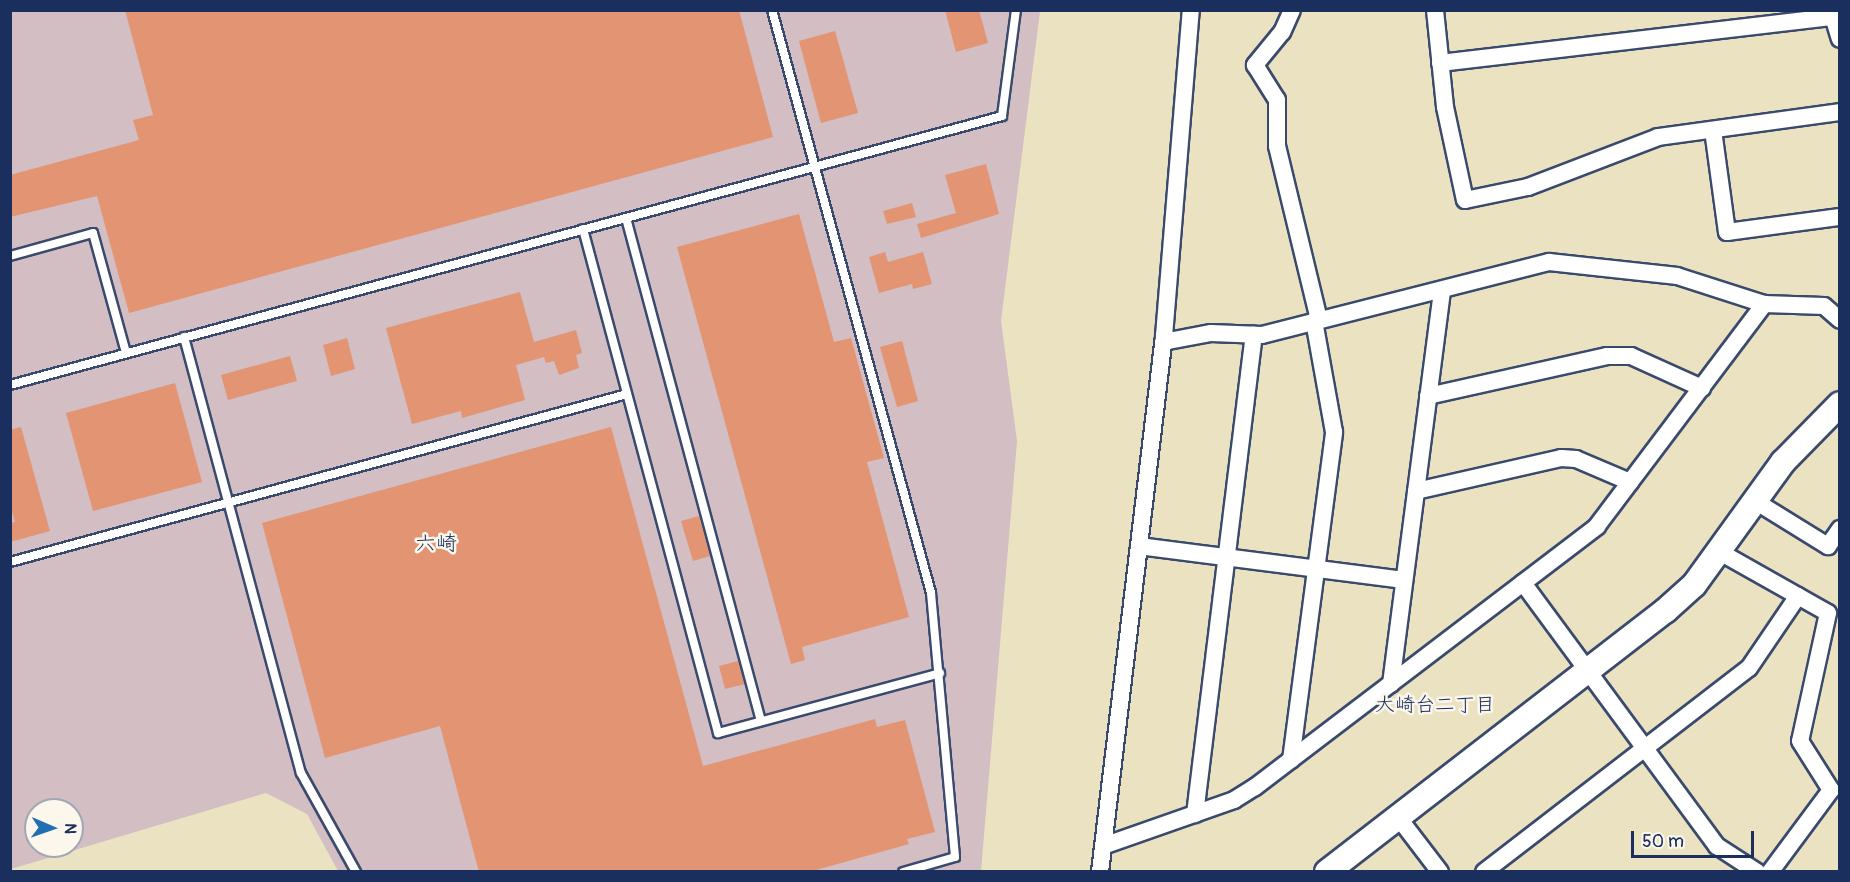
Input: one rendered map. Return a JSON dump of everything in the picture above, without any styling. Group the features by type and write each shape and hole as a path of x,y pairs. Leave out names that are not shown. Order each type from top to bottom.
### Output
{"street":[{"path":"1100,872 1163,342 1191,10"},
{"path":"1291,760 1334,432 1316,320 1277,146 1277,100 1255,64 1282,32 1292,10"},
{"path":"1435,10 1440,63 1465,200 1528,187 1658,137 1839,112"},
{"path":"1440,63 1832,14 1839,39"},
{"path":"1713,129 1727,232 1839,217"},
{"path":"1163,342 1211,333 1254,335 1442,292 1550,262 1677,276 1764,304 1824,306 1839,320"},
{"path":"1391,684 1442,292"},
{"path":"1103,846 1234,800 1291,760 1597,526 1764,304"},
{"path":"1195,814 1254,335"},
{"path":"1428,396 1607,356 1631,356 1702,387"},
{"path":"1327,872 1588,671 1694,585 1783,462 1839,404"},
{"path":"1416,491 1562,458 1576,459 1630,482"},
{"path":"1755,501 1828,546 1839,529"},
{"path":"1139,546 1404,580"},
{"path":"1718,551 1828,613 1800,741 1831,790 1770,872"},
{"path":"1523,583 1717,846 1757,872"},
{"path":"1484,872 1749,668 1798,596"},
{"path":"1398,817 1440,872"}],"lane":[{"path":"772,10 931,593 955,857 903,872"},
{"path":"10,385 1002,116 1016,10"},
{"path":"626,218 761,721"},
{"path":"583,229 718,733 940,673"},
{"path":"10,256 93,233 126,353"},
{"path":"184,337 301,773 356,872"},
{"path":"10,562 627,394"}],"shaded area":[{"path":"11,11 1040,11 1001,321 1017,441 981,871 338,871 307,814 266,793 84,847 84,798 24,798 24,858 48,858 11,869"}],"building":[{"path":"125,10 739,10 773,137 129,313 97,196 10,217 10,175 139,140 133,120 153,115"},
{"path":"945,10 979,10 988,43 956,52"},
{"path":"835,31 858,113 821,123 799,41"},
{"path":"986,164 999,214 921,238 917,224 956,213 945,175"},
{"path":"912,203 916,217 887,224 883,211"},
{"path":"799,214 834,342 851,338 884,458 867,462 909,617 802,647 805,660 791,664 677,247"},
{"path":"885,252 888,262 923,252 932,284 913,289 912,284 879,293 869,257"},
{"path":"520,292 534,342 576,330 582,353 576,355 579,368 559,375 554,361 546,363 544,357 516,365 525,400 462,418 461,411 412,424 386,328"},
{"path":"347,338 355,369 331,376 323,345"},
{"path":"902,341 918,401 897,407 880,347"},
{"path":"290,356 297,381 228,400 221,375"},
{"path":"175,383 202,482 93,511 66,413"},
{"path":"21,427 50,531 10,542 10,523 15,522 10,505 10,430"},
{"path":"611,427 703,766 875,719 877,727 905,720 935,832 907,839 909,844 809,872 479,872 440,726 325,758 262,523"},
{"path":"699,516 710,556 693,561 681,521"},
{"path":"738,661 745,684 725,689 719,666"}],"district":[{"name":"六崎","path":"436,544"},
{"name":"大崎台二丁目","path":"1435,704"}]}
